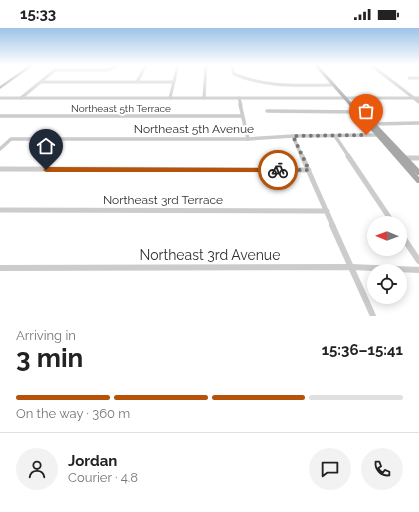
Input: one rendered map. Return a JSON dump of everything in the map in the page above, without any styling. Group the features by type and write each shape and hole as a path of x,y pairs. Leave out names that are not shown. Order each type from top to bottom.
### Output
{"main road":[{"path":"0,88 13,78"},
{"path":"328,78 419,173"},
{"path":"331,78 357,112 419,181"}],"street":[{"path":"22,98 45,78"},
{"path":"170,98 174,78"},
{"path":"204,98 205,78"},
{"path":"244,78 267,85 334,85"},
{"path":"389,78 419,102"},
{"path":"41,82 173,82"},
{"path":"0,98 419,98"},
{"path":"239,98 248,139"},
{"path":"267,111 357,112"},
{"name":"Northeast 5th Terrace","path":"0,116 242,116"},
{"path":"373,124 419,123"},
{"name":"Northeast 5th Avenue","path":"0,149 10,139 248,139 293,136 378,135"},
{"path":"293,136 352,267 372,316"},
{"path":"335,136 388,216"},
{"path":"398,158 419,158"},
{"path":"0,170 309,170"},
{"name":"Northeast 3rd Terrace","path":"0,210 327,211"},
{"path":"407,243 419,261"},
{"name":"Northeast 3rd Avenue","path":"0,268 352,267 419,270"}],"way so far":[{"path":"278,170 309,170 293,136 366,135"}],"route":[{"path":"46,170 278,170"}]}
